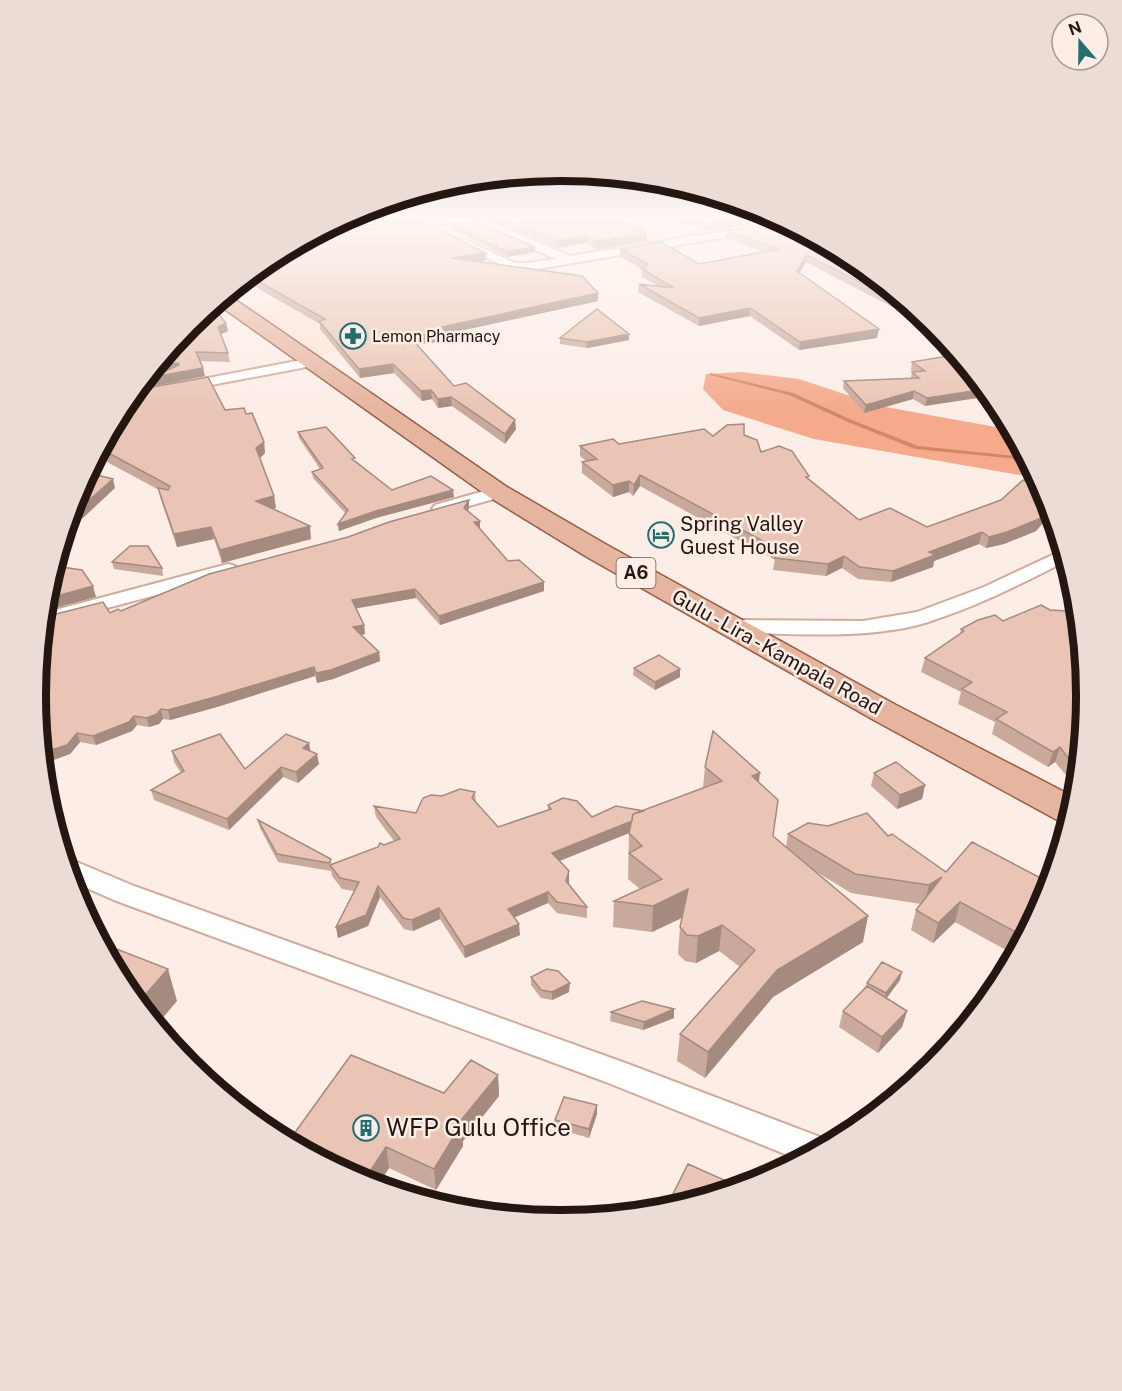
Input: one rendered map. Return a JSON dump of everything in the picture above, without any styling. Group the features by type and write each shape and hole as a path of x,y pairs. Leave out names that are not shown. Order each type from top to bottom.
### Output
{"main road":[{"name":"Gulu - Lira - Kampala Road","path":"229,303 498,492 884,712 1063,807"}],"street":[{"path":"144,394 312,362"},
{"path":"424,513 498,492"},
{"path":"732,626 863,627 921,618 991,591 1057,558"},
{"path":"53,617 250,564"},
{"path":"78,873 135,897 617,1073 806,1148"}],"shaded area":[{"path":"302,297 373,345 299,359 229,309"},
{"path":"741,372 799,379 880,406 1001,428 1026,476 814,439 723,410 703,389 706,374"}],"building":[{"path":"259,281 587,281 598,293 442,327 446,332 410,337 454,386 466,383 515,420 505,434 451,397 438,399 431,390 421,391 393,364 359,369 319,321 325,319"},
{"path":"662,281 811,281 879,329 800,342 750,308 699,318 639,284 674,288"},
{"path":"857,281 865,281 881,293"},
{"path":"597,309 629,334 587,342 560,338"},
{"path":"218,313 226,323 218,327 228,353 196,352 203,368 158,376 179,365 178,363 167,365"},
{"path":"948,356 975,391 927,398 914,391 866,405 844,381 919,378 912,372 925,371 912,362"},
{"path":"208,377 225,410 244,408 246,414 252,413 264,442 256,448 274,496 256,501 310,526 220,550 211,527 174,534 158,488 168,490 170,486 108,453 149,388"},
{"path":"744,424 744,435 757,440 761,452 779,446 792,451 809,476 806,477 859,520 890,508 927,527 1001,500 1023,480 1028,482 1042,515 1039,519 1007,532 989,537 982,532 929,552 935,555 893,571 860,567 844,556 828,564 775,558 776,548 640,475 634,485 629,481 613,485 582,462 597,459 580,446 613,439 619,444 704,429 713,436 727,425"},
{"path":"326,427 355,458 352,459 392,490 431,476 453,490 338,524 348,510 312,472 323,468 298,432"},
{"path":"97,475 113,479 84,505"},
{"path":"469,500 464,508 480,521 474,522 508,561 519,560 544,582 439,616 415,589 352,600 364,625 353,627 379,652 331,670 316,673 314,667 168,710 161,709 157,714 147,718 134,716 129,722 93,736 77,733 67,745 50,750 46,696 53,615 103,602 110,613 118,609 121,611 209,574 348,537 389,522"},
{"path":"130,546 148,546 162,568 112,562"},
{"path":"63,567 82,570 93,586 56,596"},
{"path":"1041,605 1050,610 1068,610 1076,696 1071,760 1060,747 1053,752 996,719 1007,712 962,689 972,682 925,658 964,631 961,629 978,620 995,615 1003,621"},
{"path":"659,655 680,669 655,682 634,668"},
{"path":"713,731 760,773 752,776 778,800 773,836 868,916 777,970 708,1052 680,1034 755,950 722,925 698,936 687,935 680,927 688,889 653,906 614,901 662,879 629,853 642,846 629,833 633,814 722,781 705,767"},
{"path":"220,734 245,769 286,734 309,743 303,748 317,754 296,772 281,767 227,819 151,790 184,771 172,751"},
{"path":"896,762 925,785 900,795 874,773"},
{"path":"460,789 475,792 472,798 498,827 551,809 548,805 563,798 577,801 592,817 616,806 644,811 633,814 632,821 552,853 569,871 566,881 587,907 557,902 548,892 508,909 519,924 464,947 439,908 412,920 403,918 378,886 366,915 336,927 359,882 340,878 330,865 378,847 380,843 384,845 400,839 374,806 416,813 423,798 431,795 442,796"},
{"path":"867,813 888,836 892,834 946,872 972,842 1041,878 1017,933 960,902 938,923 916,910 942,877 929,885 855,874 788,834 808,823 828,826"},
{"path":"258,820 331,859 329,863 277,854"},
{"path":"112,947 168,969 144,996"},
{"path":"882,962 902,972 886,993 867,983"},
{"path":"547,969 558,971 570,983 552,992 541,990 531,977"},
{"path":"867,986 907,1011 882,1037 843,1011"},
{"path":"642,1001 674,1009 644,1022 611,1012"},
{"path":"351,1055 444,1093 471,1060 498,1075 458,1124 461,1125 434,1169 386,1147 369,1173 333,1157 293,1134"},
{"path":"564,1097 597,1105 589,1129 555,1120"},
{"path":"688,1164 729,1182 694,1192 671,1198"}],"waterway":[{"path":"712,374 791,394 917,448 1017,458"}],"place":[{"name":"Lemon Pharmacy","path":"353,336"},
{"name":"Spring Valley Guest House","path":"661,535"},
{"name":"WFP Gulu Office","path":"366,1128"}]}
